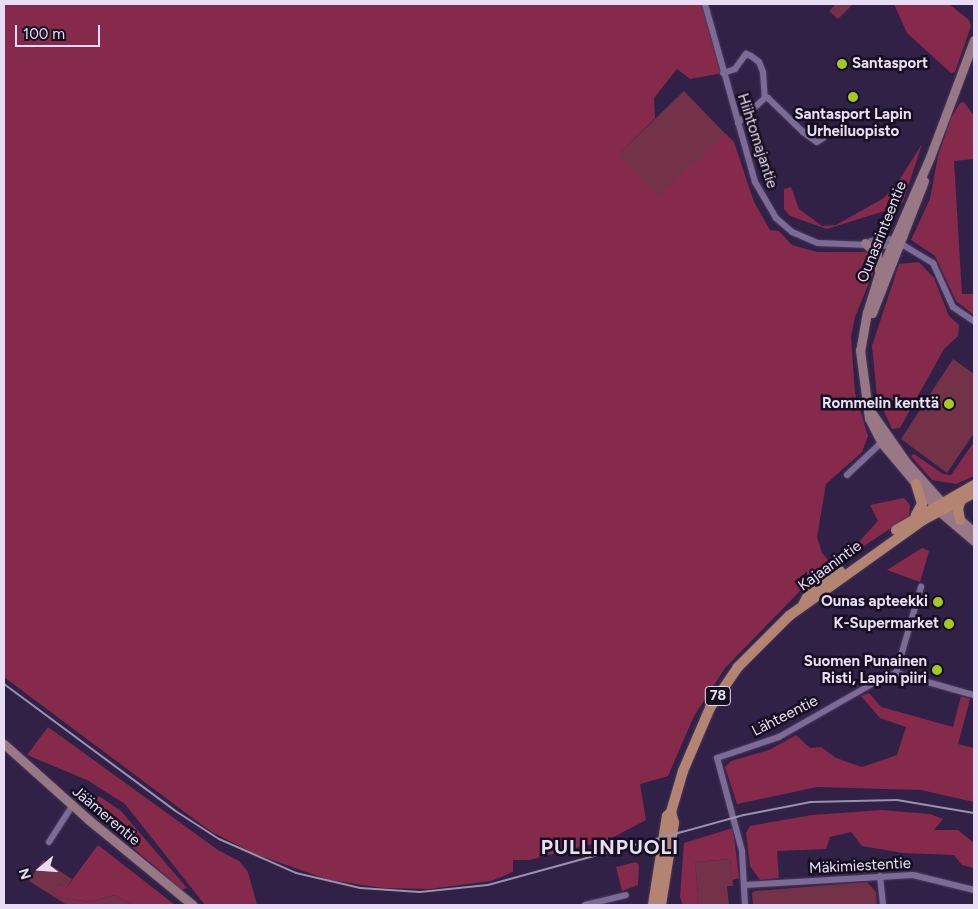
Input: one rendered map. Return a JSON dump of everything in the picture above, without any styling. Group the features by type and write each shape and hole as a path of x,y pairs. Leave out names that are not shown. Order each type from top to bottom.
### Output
{"main road":[{"path":"914,517 922,504 916,484"},
{"name":"Kajaanintie","path":"803,605 820,596 884,546 940,506 974,485"},
{"name":"Kajaanintie","path":"803,605 808,595 914,517 974,492"},
{"path":"960,520 958,509 961,499"},
{"name":"78","path":"654,905 665,824 671,812 682,771 710,708 753,650 803,605"},
{"name":"78","path":"661,905 674,823 671,812"}],"street":[{"name":"Hiihtomajantie","path":"705,4 723,74 759,192 776,218 792,232 818,243 865,244 875,239 894,243"},
{"name":"Ounasrinteentie","path":"940,506 916,484 884,440 869,409 860,369 860,350 878,277 930,156 974,40"},
{"path":"723,74 737,67 746,54 761,65 765,98 803,132"},
{"path":"738,123 765,98"},
{"path":"894,243 933,263 954,307 974,321"},
{"name":"Ounasrinteentie","path":"866,321 894,243"},
{"path":"865,244 877,254 878,277"},
{"path":"847,475 884,440"},
{"name":"Ounasrinteentie","path":"884,440 940,506"},
{"path":"940,506 974,532"},
{"path":"940,506 974,542"},
{"path":"921,587 896,673 974,695"},
{"name":"Lähteentie","path":"745,905 746,885 742,851 717,758 779,737 878,680 896,673"},
{"name":"Jäämerentie","path":"4,744 72,806 193,905"},
{"path":"49,842 72,806"},
{"path":"880,876 883,905"},
{"name":"Mäkimiestentie","path":"746,885 880,876 922,876 959,889 974,890"},
{"path":"585,905 626,895"}],"shaded area":[{"path":"4,4 705,4 723,73 690,79 677,69 654,98 655,118 618,155 658,197 725,133 734,142 754,202 770,230 779,231 792,245 817,252 865,252 872,255 873,273 855,317 851,337 855,393 868,436 862,452 826,484 817,537 822,553 829,561 725,668 694,716 668,776 640,784 646,820 608,840 529,860 513,860 513,872 491,881 429,889 383,888 329,880 255,854 210,831 4,677"},
{"path":"836,4 853,4 838,19 829,11"},
{"path":"894,4 949,4 969,20 971,26 955,72 951,73 907,33"},
{"path":"684,91 725,133 658,198 617,156"},
{"path":"964,102 974,116 974,159 954,161 962,294 974,294 974,315 956,301 935,256 911,240 930,199 938,156 951,118 960,103"},
{"path":"922,144 903,202 894,208 827,229 790,216 784,209 784,189 791,187 799,209 822,226 836,225 884,198 898,182"},
{"path":"919,262 934,278 949,316 959,325 958,336 944,349 900,428 892,429 877,396 872,346 899,264"},
{"name":"Rommelin kenttä","path":"953,359 974,374 974,433 947,473 901,439"},
{"path":"974,442 974,476 956,484 932,480 911,456 914,454 943,474 951,475"},
{"path":"904,498 910,505 909,516 864,546 857,544 878,521 870,505"},
{"path":"922,548 929,551 920,582 887,570"},
{"path":"869,693 881,707 953,727 961,696 970,699 958,744 974,748 974,802 921,790 817,787 737,804 725,767 731,761 769,750 796,735 810,748 821,747 836,758 862,767 897,755 906,727 880,718 861,696"},
{"path":"48,727 218,850 239,861 248,872 257,905 205,905 125,804 87,780 27,755"},
{"path":"99,796 121,811 187,888 182,890 88,809"},
{"path":"882,810 930,814 943,819 934,830 958,830 974,843 974,868 962,865 954,855 903,853 862,846 851,832 830,837 826,849 777,851 779,878 760,880 750,866 746,833 750,826 812,815"},
{"path":"733,828 739,878 732,880 730,859 695,862 699,905 683,905 680,897 684,843"},
{"path":"98,845 175,905 132,905 115,895 90,902 52,896 60,884 66,888"},
{"path":"730,859 733,886 727,886 729,905 699,905 695,862"},
{"path":"43,860 72,879 66,888 60,884 53,896 90,902 115,895 132,905 67,905 29,881"},
{"path":"636,862 639,865 638,885 622,891 616,867"},
{"path":"867,882 876,892 877,905 753,905 752,893 755,891"}],"railway":[{"path":"4,684 174,810 219,839 296,873 360,888 420,892 488,885 744,815 811,802 897,800 974,813"}],"place":[{"name":"Santasport","path":"842,64"},
{"name":"Santasport Lapin Urheiluopisto","path":"853,97"},
{"name":"Rommelin kenttä","path":"949,404"},
{"name":"Ounas apteekki","path":"938,602"},
{"name":"K-Supermarket","path":"949,624"},
{"name":"Suomen Punainen Risti, Lapin piiri","path":"937,670"}],"district":[{"name":"PULLINPUOLI","path":"610,847"}]}
